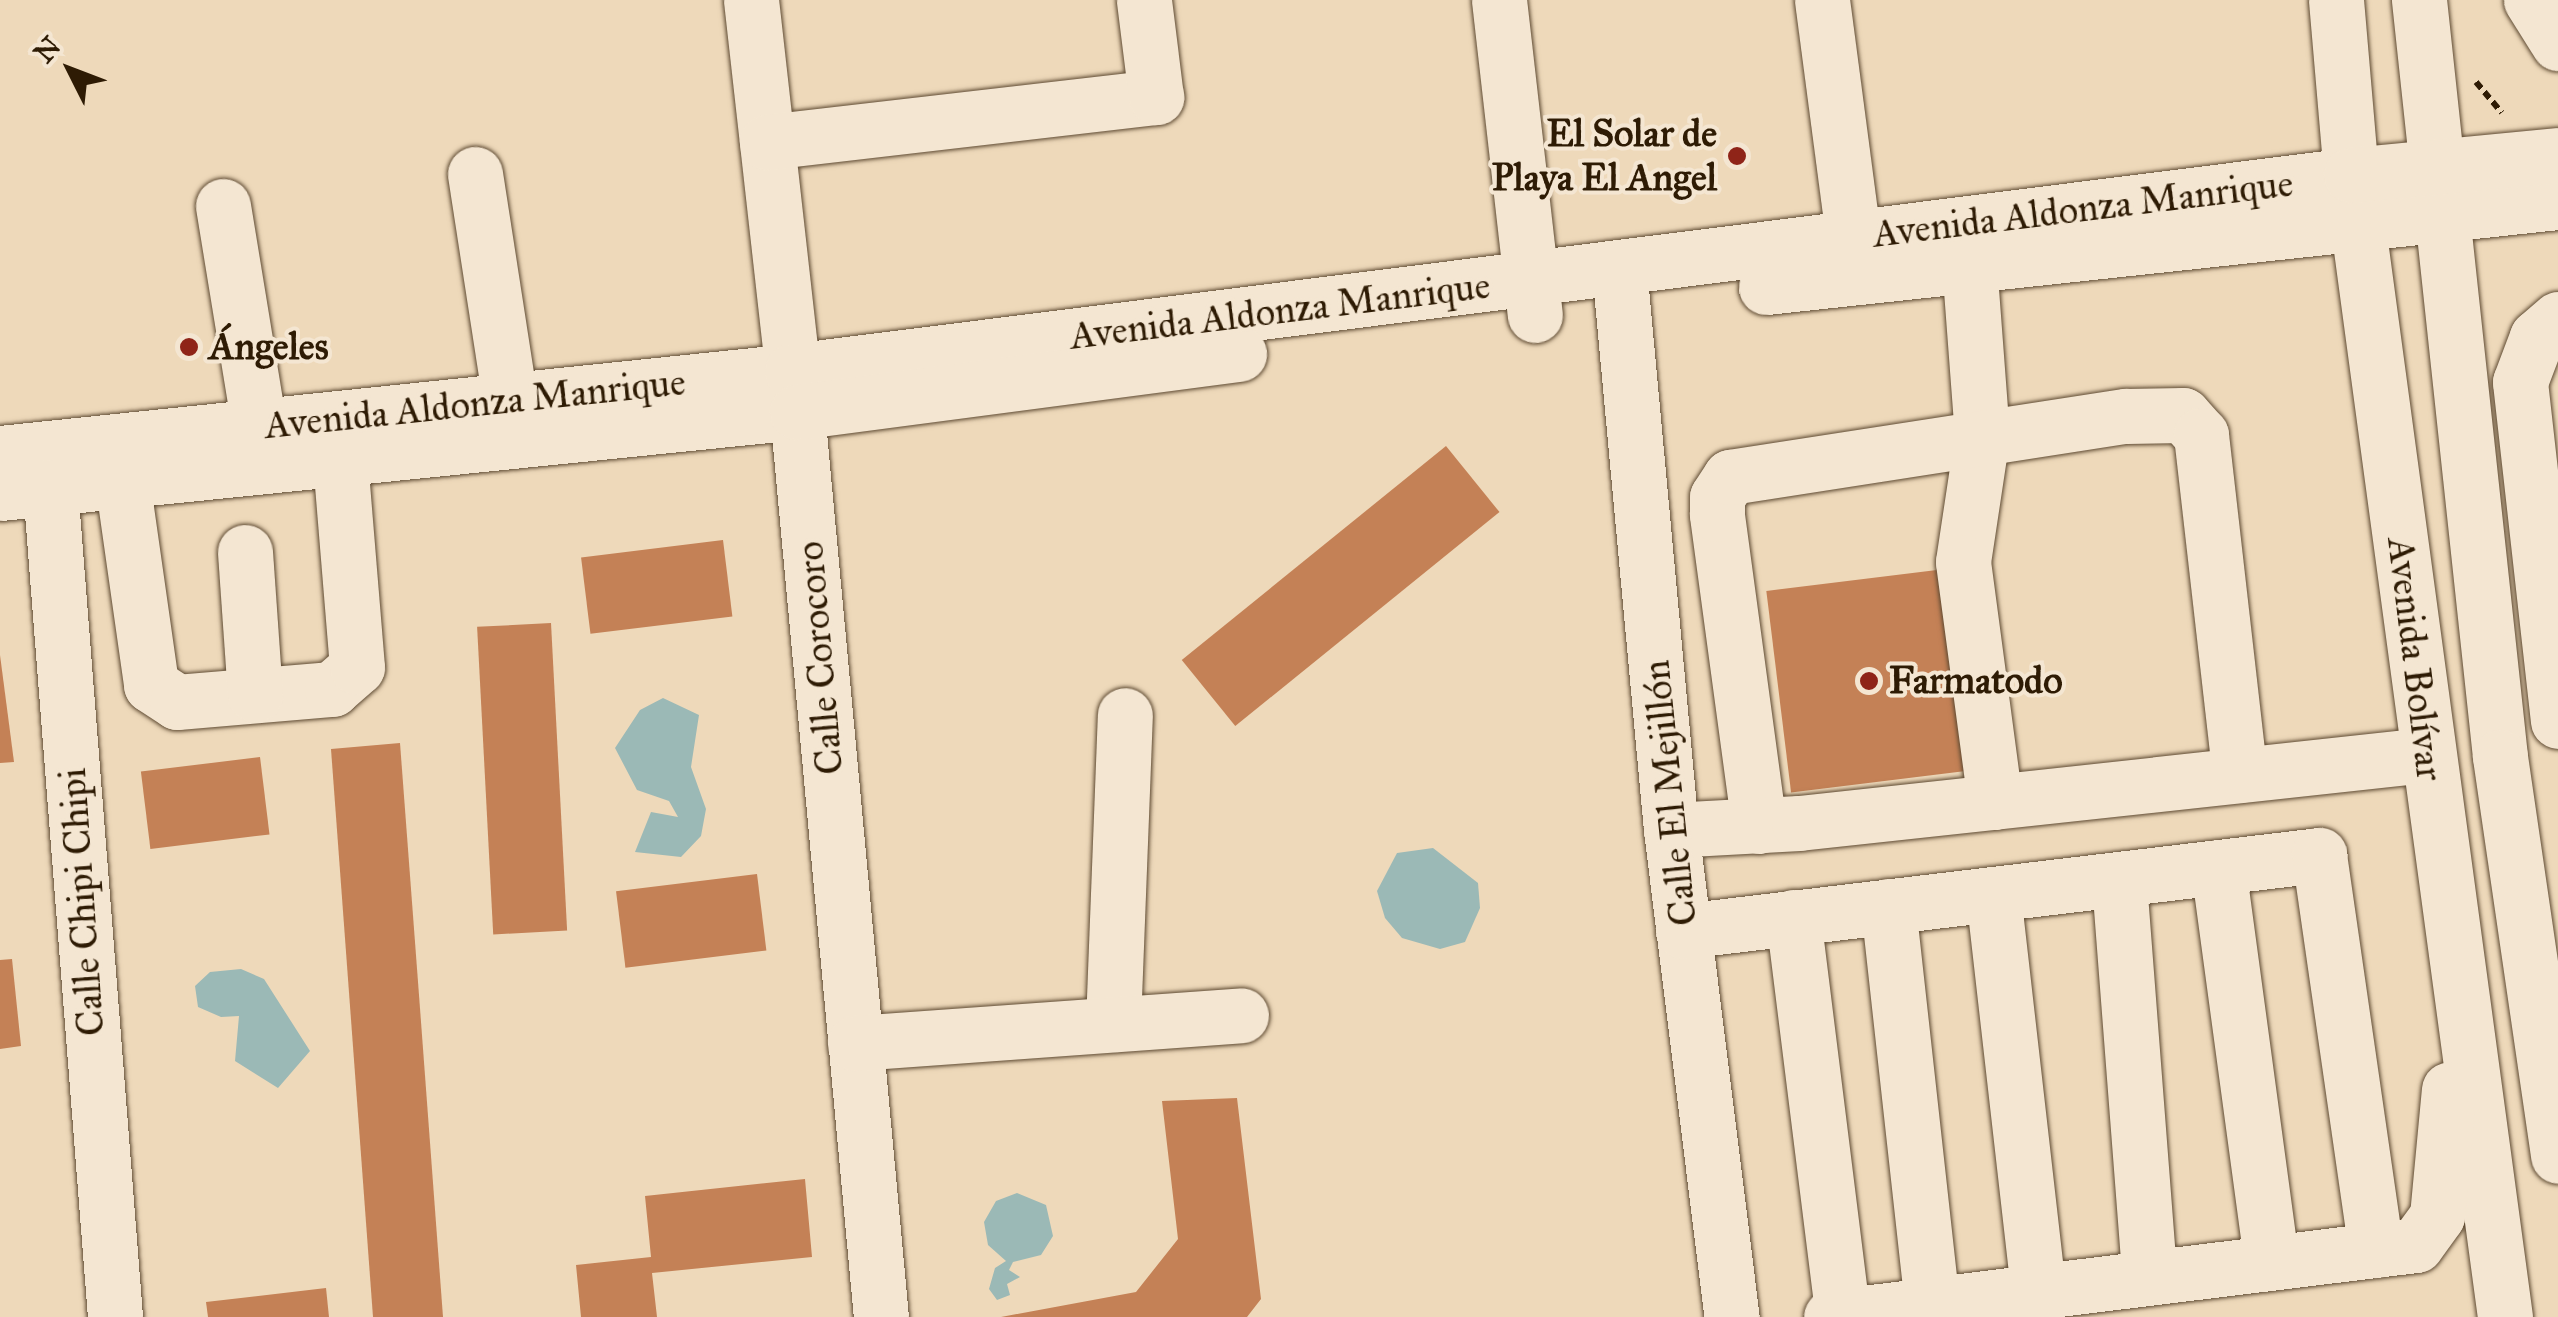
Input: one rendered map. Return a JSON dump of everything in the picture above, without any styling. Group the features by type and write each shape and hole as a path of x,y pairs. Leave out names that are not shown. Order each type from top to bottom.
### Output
{"street":[{"name":"Calle Corocoro","path":"751,0 795,391 881,1317"},
{"path":"767,142 1156,97 1144,0"},
{"path":"1499,0 1534,297"},
{"path":"1822,0 1856,257"},
{"name":"Avenida Bolívar","path":"2336,0 2355,200 2426,754 2505,1317"},
{"name":"Avenida Bolívar","path":"2419,0 2500,757 2558,1156"},
{"path":"2531,0 2558,43"},
{"name":"Avenida Aldonza Manrique","path":"11,460 122,480 340,458 795,391 1534,297 2440,191 2558,155"},
{"path":"475,174 510,400"},
{"name":"Avenida Aldonza Manrique","path":"2440,191 2558,202"},
{"name":"Avenida Aldonza Manrique","path":"1856,257 1969,264 2355,200"},
{"path":"223,206 259,426"},
{"path":"1969,264 1982,436 1964,562 1995,802"},
{"name":"Calle El Mejillón","path":"1621,286 1671,830 1732,1317"},
{"path":"2558,319 2536,337 2520,382 2558,721"},
{"name":"Avenida Aldonza Manrique","path":"11,460 259,426 510,400 795,391"},
{"path":"1759,826 1719,532 1723,485 1740,472 2172,412 2197,428 2240,775"},
{"path":"122,480 151,684 177,702 332,689 358,666 340,458"},
{"name":"Calle Chipi Chipi","path":"11,460 115,1317"},
{"path":"246,552 255,695"},
{"path":"1113,1024 1126,715"},
{"path":"1671,830 1759,826 2426,754"},
{"path":"1683,930 2118,882 2320,855 2396,1247"},
{"path":"2218,867 2271,1261"},
{"path":"2118,882 2149,1276"},
{"path":"1993,894 2038,1291"},
{"path":"1888,906 1932,1304"},
{"path":"1794,918 1843,1316"},
{"path":"1831,1317 2396,1247 2438,1216 2457,984"},
{"path":"855,1042 1241,1015"}],"water":[{"path":"663,698 699,715 691,767 706,809 701,836 681,857 635,852 651,812 678,817 669,801 637,790 615,748 640,710"},
{"path":"1433,848 1478,883 1480,908 1465,942 1440,949 1402,938 1385,918 1377,891 1397,853"},
{"path":"241,969 264,979 310,1051 278,1088 235,1061 239,1016 221,1017 198,1007 195,986 210,972"},
{"path":"1017,1193 1046,1205 1053,1236 1041,1255 1013,1262 1009,1270 1020,1277 1007,1284 1010,1295 997,1300 989,1289 995,1268 1006,1261 988,1245 984,1222 996,1201"}],"building":[{"path":"1446,446 1499,512 1235,726 1182,660"},
{"path":"723,540 732,616 590,634 581,557"},
{"name":"Farmatodo","path":"1945,569 1970,770 1791,792 1766,591"},
{"path":"551,623 567,931 493,934 477,627"},
{"path":"0,655 14,762 0,763"},
{"path":"400,743 443,1317 373,1317 331,749"},
{"path":"260,757 270,834 150,849 141,772"},
{"path":"757,874 766,950 625,968 616,891"},
{"path":"12,959 21,1046 0,1049 0,960"},
{"path":"1237,1098 1261,1299 1247,1317 1001,1317 1136,1292 1178,1239 1162,1101"},
{"path":"805,1179 812,1257 652,1273 657,1317 581,1317 576,1265 651,1257 645,1196"},
{"path":"326,1288 329,1317 208,1317 206,1302"}],"place":[{"name":"El Solar de Playa El Angel","path":"1737,156"},
{"name":"Ángeles","path":"189,347"},
{"name":"Farmatodo","path":"1869,681"}]}
